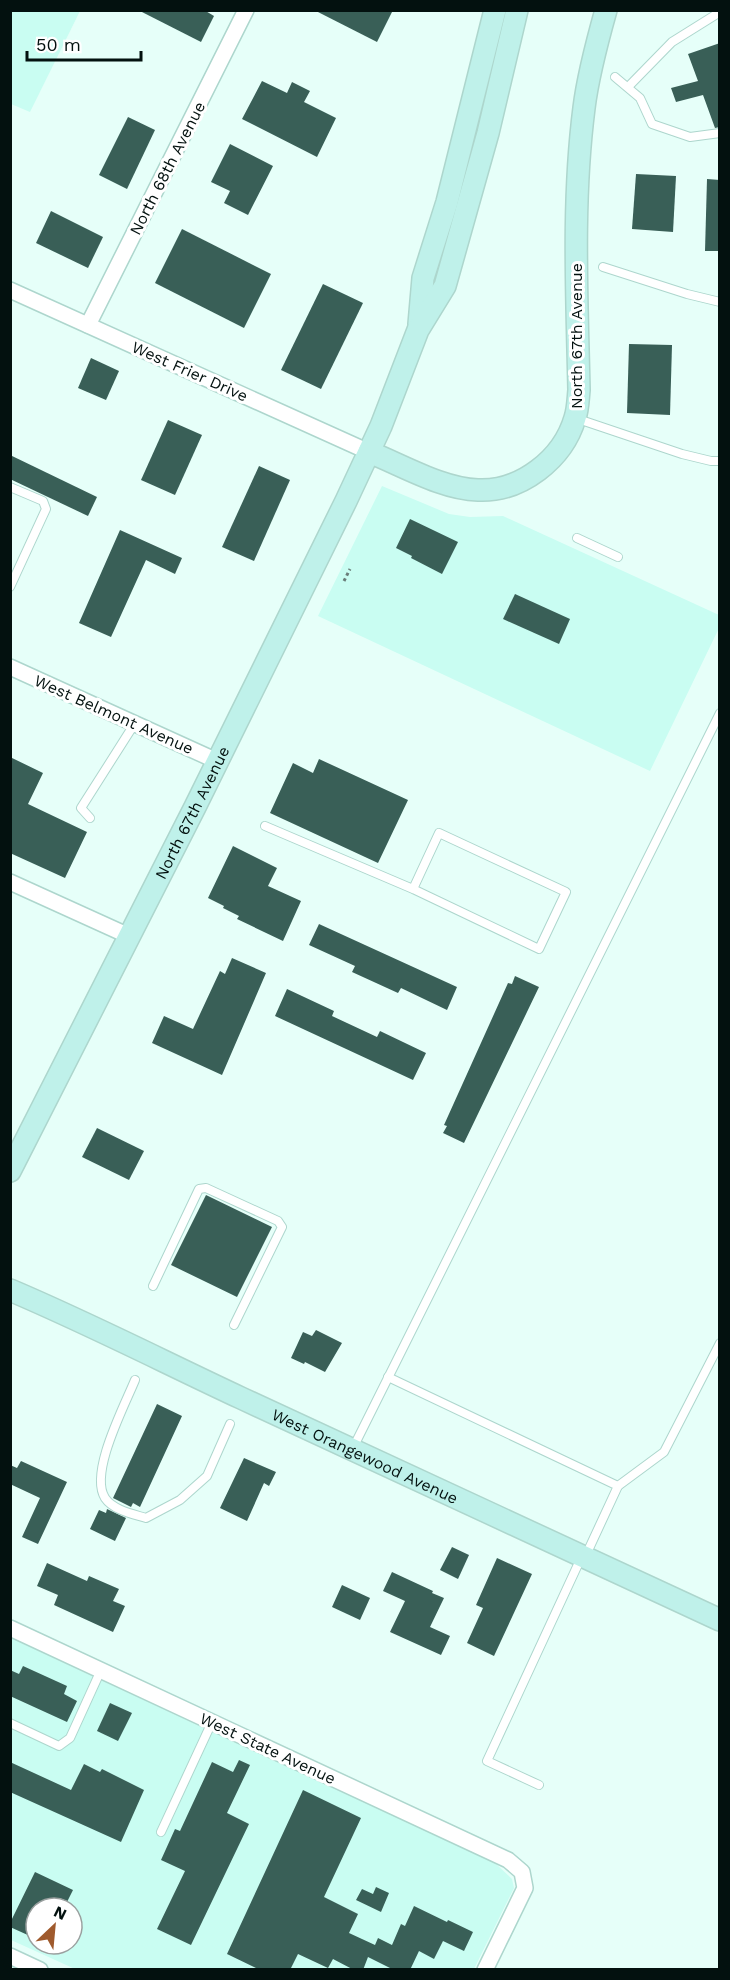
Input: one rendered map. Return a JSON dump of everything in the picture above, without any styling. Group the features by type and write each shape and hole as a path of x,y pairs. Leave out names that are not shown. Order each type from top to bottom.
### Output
{"main road":[{"name":"North 67th Avenue","path":"418,330 423,278 447,202 495,10"},
{"name":"North 67th Avenue","path":"10,1171 217,761 369,452 418,330 445,286 485,144 517,10"},
{"name":"North 67th Avenue","path":"369,452 444,483 477,490 494,489 512,484 540,469 561,446 575,418 579,390 576,213 581,138 586,94 606,10"},
{"name":"West Orangewood Avenue","path":"10,1290 100,1329 146,1354 720,1620"}],"street":[{"name":"North 68th Avenue","path":"88,325 246,10"},
{"name":"West Frier Drive","path":"10,290 369,452"},
{"name":"West Belmont Avenue","path":"10,667 217,761"},
{"path":"10,882 129,936"},
{"name":"West State Avenue","path":"12,1632 101,1670 508,1860 522,1872 525,1888 486,1970"},
{"path":"10,1956 40,1970"}],"lane":[{"path":"628,87 672,42 720,12"},
{"path":"615,76 640,98 652,124 690,137 720,133"},
{"path":"603,267 720,302"},
{"path":"575,418 682,454 720,461"},
{"path":"10,487 43,501 46,509 10,587"},
{"path":"577,538 618,557"},
{"path":"352,1450 720,713"},
{"path":"90,818 81,808 135,723"},
{"path":"264,826 413,890 539,949 566,892 439,833 413,890"},
{"path":"153,1286 199,1189 206,1188 278,1221 282,1227 234,1325"},
{"path":"539,1785 487,1761 618,1486 664,1452 720,1344"},
{"path":"388,1377 618,1486"},
{"path":"135,1380 103,1458 101,1486 105,1499 117,1508 146,1518 180,1500 207,1476 230,1424"},
{"path":"10,1723 60,1746 70,1738 101,1670"},
{"path":"161,1832 212,1722"}],"path":[{"path":"344,581 350,569"}],"shaded area":[{"path":"10,11 80,11 30,112 11,104"},
{"path":"382,486 449,514 470,517 503,516 719,615 720,626 650,771 318,616"},
{"path":"11,1638 495,1863 512,1879 514,1888 474,1969 75,1969 46,1956 84,1956 84,1896 24,1896 24,1946 11,1940"}],"building":[{"path":"138,10 204,10 214,16 201,42"},
{"path":"314,10 393,10 377,42"},
{"path":"720,43 720,127 715,128 703,95 676,102 671,88 698,81 688,54"},
{"path":"262,81 287,93 292,82 310,91 304,102 336,118 317,157 242,119"},
{"path":"128,117 155,130 127,189 99,175"},
{"path":"230,144 273,166 248,215 224,203 230,191 211,182"},
{"path":"636,174 676,176 673,232 632,229"},
{"path":"707,179 720,180 720,251 705,251"},
{"path":"51,211 103,237 88,268 36,243"},
{"path":"182,229 271,274 244,328 155,283"},
{"path":"323,284 363,303 321,389 281,370"},
{"path":"629,344 672,345 670,415 627,413"},
{"path":"91,358 119,371 106,400 78,388"},
{"path":"168,420 202,435 175,495 141,480"},
{"path":"10,455 97,497 88,516 10,479"},
{"path":"259,466 290,480 254,561 222,547"},
{"path":"410,519 458,542 442,574 396,548"},
{"path":"120,530 182,558 175,574 146,560 111,637 79,623"},
{"path":"515,594 570,619 559,644 503,619"},
{"path":"10,757 43,773 28,804 87,832 65,878 10,853"},
{"path":"319,759 408,800 378,863 270,813 293,763 313,773"},
{"path":"233,846 277,868 268,886 301,901 283,941 237,919 239,916 208,898"},
{"path":"319,924 457,987 447,1010 401,988 398,993 352,972 355,966 309,945"},
{"path":"232,958 266,973 222,1075 152,1043 164,1016 193,1029 220,971 225,974"},
{"path":"515,976 539,987 464,1143 443,1133 447,1126 444,1125 508,983 512,984"},
{"path":"287,989 334,1011 332,1016 377,1037 380,1031 426,1053 413,1080 275,1016"},
{"path":"97,1128 144,1151 129,1180 82,1157"},
{"path":"206,1195 272,1227 237,1297 171,1265"},
{"path":"316,1330 342,1343 325,1372 291,1358 303,1332 312,1336"},
{"path":"157,1404 182,1416 140,1507 133,1503 131,1507 113,1498"},
{"path":"244,1458 276,1472 269,1486 264,1483 247,1521 220,1508"},
{"path":"21,1461 67,1482 38,1544 22,1537 40,1498 10,1484 10,1465 17,1468"},
{"path":"107,1509 126,1518 115,1541 90,1529 99,1510 106,1513"},
{"path":"452,1547 469,1555 458,1579 440,1570"},
{"path":"497,1558 532,1574 494,1656 467,1643 483,1608 476,1605"},
{"path":"47,1563 87,1581 89,1576 119,1589 113,1601 125,1606 113,1632 54,1605 58,1595 37,1586"},
{"path":"392,1572 444,1598 430,1627 450,1636 441,1655 390,1632 405,1601 383,1591"},
{"path":"342,1585 370,1598 360,1620 332,1607"},
{"path":"23,1666 67,1686 64,1694 77,1701 67,1722 10,1696 10,1670 19,1674"},
{"path":"110,1703 132,1713 118,1741 97,1731"},
{"path":"239,1760 250,1765 227,1813 249,1824 191,1945 157,1929 185,1871 161,1860 175,1829 180,1831 212,1762 233,1772"},
{"path":"10,1762 71,1790 84,1764 100,1772 102,1769 144,1790 121,1842 10,1792"},
{"path":"303,1790 361,1818 324,1897 358,1914 349,1933 375,1945 378,1938 392,1945 401,1924 405,1926 414,1906 473,1932 464,1951 443,1941 434,1959 419,1951 410,1970 394,1970 368,1957 363,1970 354,1970 333,1959 328,1968 298,1954 290,1970 260,1970 227,1954"},
{"path":"35,1872 73,1890 70,1896 24,1896 24,1933 10,1927 10,1923"},
{"path":"376,1887 389,1893 381,1912 356,1900 362,1889 373,1894"}]}
